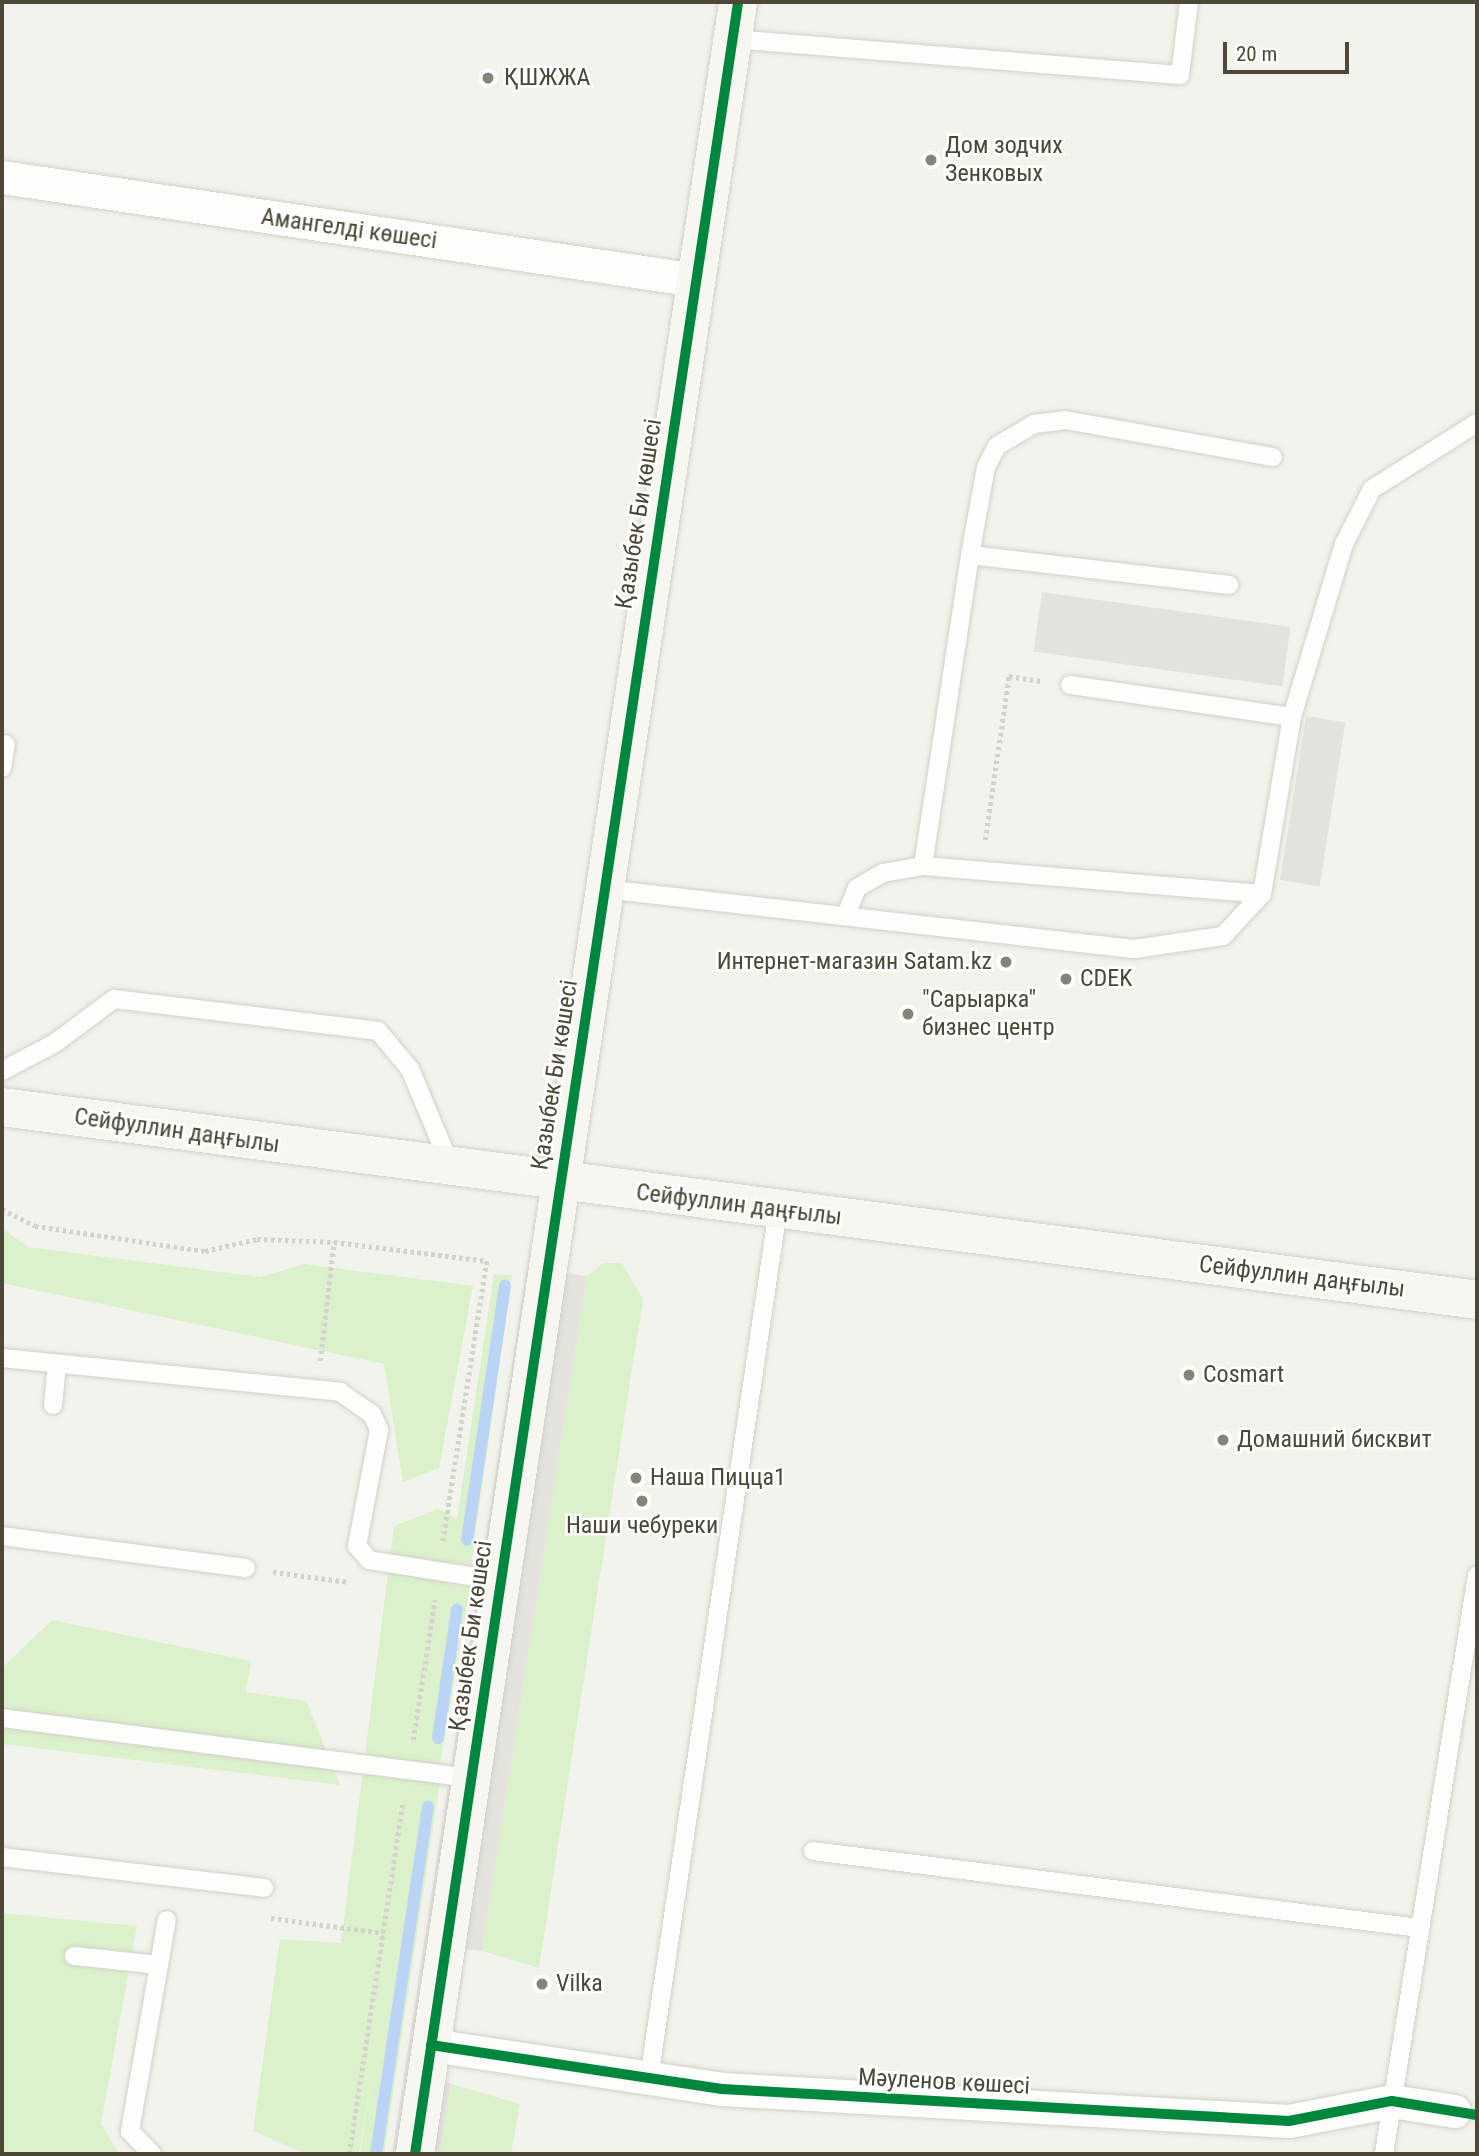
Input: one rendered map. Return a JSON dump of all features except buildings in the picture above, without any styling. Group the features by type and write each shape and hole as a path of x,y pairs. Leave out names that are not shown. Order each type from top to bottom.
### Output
{"street":[{"name":"Қазыбек Би көшесі","path":"415,2154 738,2"},
{"name":"Амангелді көшесі","path":"2,177 696,280"},
{"name":"Сейфуллин даңғылы","path":"2,1107 1477,1300"},
{"name":"Мәуленов көшесі","path":"431,2045 722,2089 1289,2120 1392,2101 1454,2111"}],"lane":[{"path":"732,39 1180,75 1189,2"},
{"path":"923,866 970,555 986,467 997,446 1034,424 1065,420 1273,457"},
{"path":"604,889 1134,949 1223,936 1262,894 1292,717 1344,544 1372,488 1477,423"},
{"path":"970,555 1229,585"},
{"path":"1070,685 1292,717"},
{"path":"2,768 6,744"},
{"path":"846,915 857,888 883,873 923,866 1262,894"},
{"path":"2,1071 55,1043 114,999 378,1031 410,1069 451,1167"},
{"path":"649,2078 778,1210"},
{"path":"2,1358 317,1389 356,1399 379,1430 358,1546 369,1560 500,1580"},
{"path":"53,1405 57,1364"},
{"path":"2,1536 246,1568"},
{"path":"1384,2154 1477,1575"},
{"path":"2,1718 471,1778"},
{"path":"813,1851 1419,1928"},
{"path":"2,1857 264,1888"},
{"path":"152,2154 130,2131 167,1920"},
{"path":"74,1956 159,1965"}],"path":[{"path":"982,870 1010,676 1070,685"},
{"path":"2,1209 35,1226 205,1251 257,1239 334,1242 487,1261 349,2154"},
{"path":"317,1389 334,1242"}],"green space":[{"path":"2,1228 28,1247 260,1277 304,1264 473,1286 439,1468 403,1482 384,1364 2,1283"},
{"path":"603,1263 622,1263 643,1299 539,1968 482,1951 587,1276"},
{"path":"494,1274 512,1275 471,1565 451,1561 447,1584 470,1587 440,1764 420,1761 417,1779 440,1782 384,2154 360,2154 372,2073 359,2154 306,2154 253,2131 280,1939 341,1943 394,1526 438,1509 457,1519"},
{"path":"52,1620 251,1661 246,1692 306,1701 340,1785 2,1744 2,1668"},
{"path":"2,1913 137,1926 101,2124 119,2154 2,2154"},
{"path":"451,2084 520,2104 511,2154 440,2154"}],"shaded area":[{"path":"1042,592 1291,627 1282,686 1034,651"},
{"path":"1306,716 1346,722 1320,886 1280,880"},
{"path":"527,1267 587,1276 482,1951 446,1947 428,2068 451,2084 440,2154 392,2154"}],"waterway":[{"path":"467,1540 505,1286"},
{"path":"438,1738 457,1609"},
{"path":"376,2154 428,1807"}],"cycle path":[{"path":"415,2154 738,2"},
{"path":"431,2045 722,2089 1289,2121 1392,2101 1477,2115"}],"place":[{"name":"ҚШЖЖА","path":"488,78"},
{"name":"Дом зодчих Зенковых","path":"931,160"},
{"name":"Интернет-магазин Satam.kz","path":"1006,962"},
{"name":"CDEK","path":"1066,979"},
{"name":"\"Сарыарка\" бизнес центр","path":"908,1014"},
{"name":"Cosmart","path":"1189,1375"},
{"name":"Домашний бисквит","path":"1223,1440"},
{"name":"Наша Пицца1","path":"636,1478"},
{"name":"Наши чебуреки","path":"642,1501"},
{"name":"Vilka","path":"542,1984"}]}
